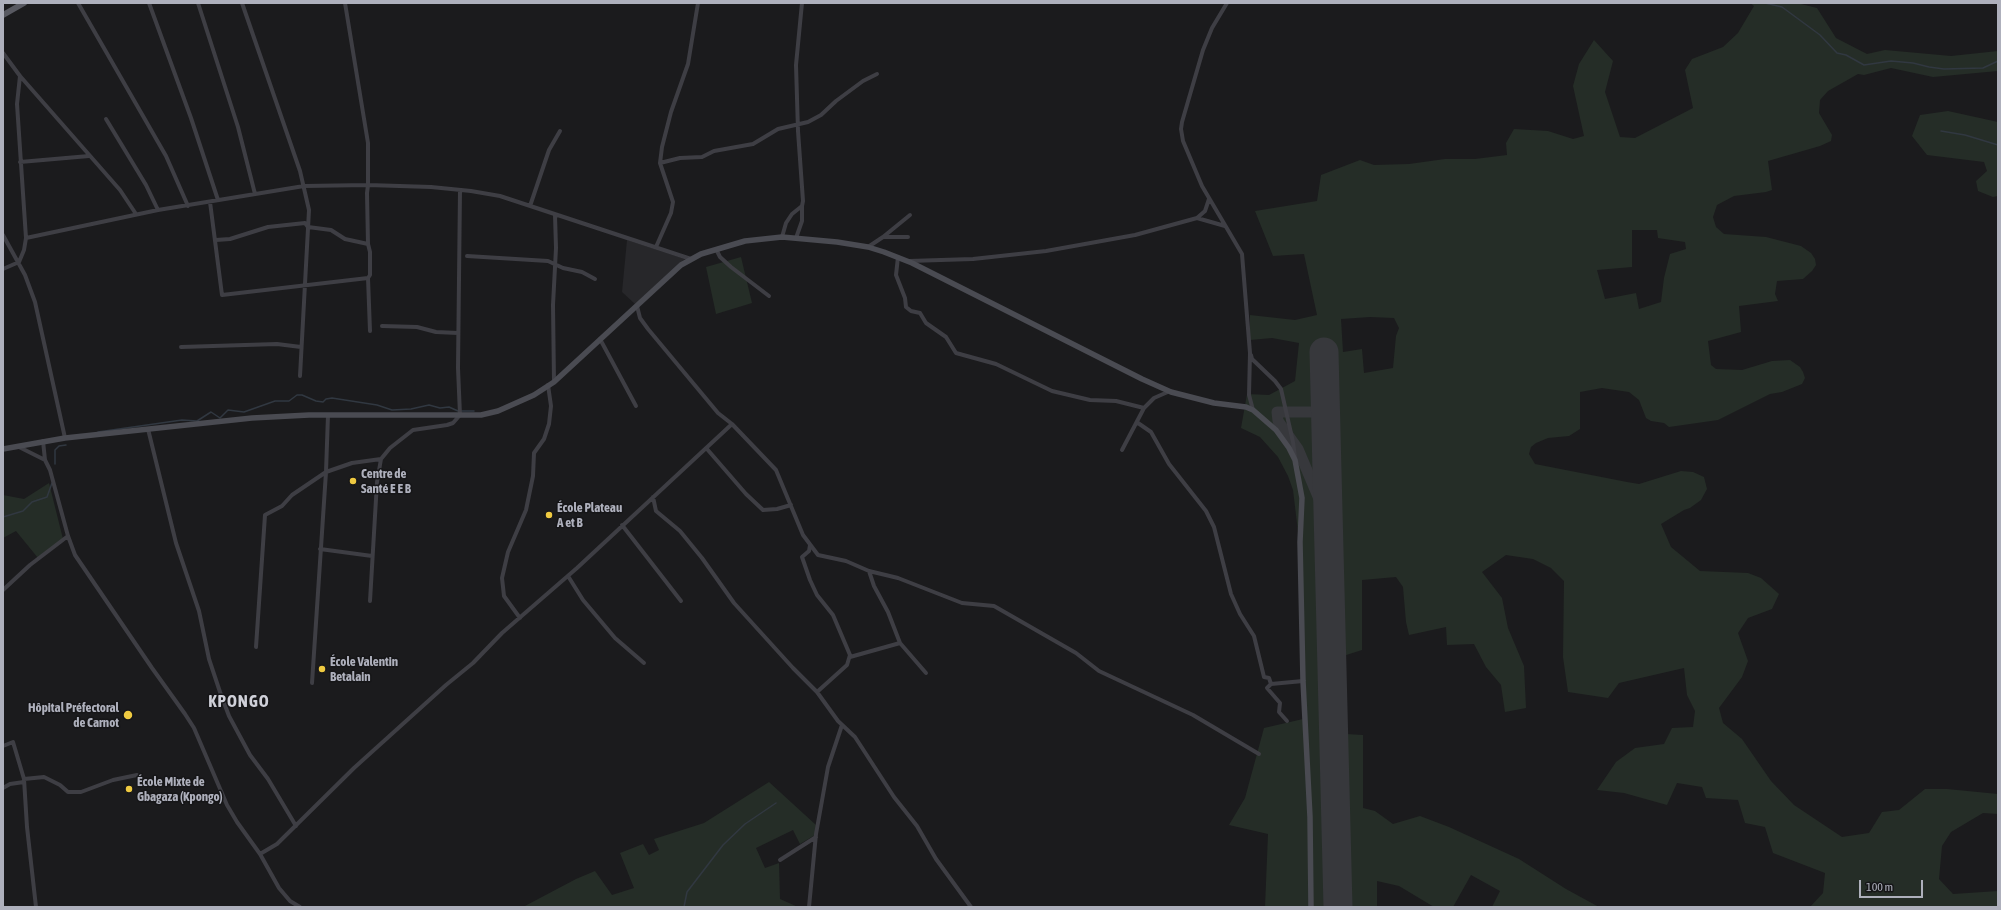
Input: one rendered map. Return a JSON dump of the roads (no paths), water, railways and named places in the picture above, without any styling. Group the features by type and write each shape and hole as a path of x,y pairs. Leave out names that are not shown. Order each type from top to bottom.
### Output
{"main road":[{"path":"3,15 24,3"},
{"path":"3,449 65,438 211,422 328,415 460,412 481,414 498,411 516,404 551,384 656,287 690,259 716,249 745,241 782,237 837,242 868,247 898,257 1142,379 1170,391 1214,403 1246,407 1253,410 1276,430 1289,448 1295,460 1302,498 1300,542 1303,681 1310,810 1311,907"}],"street":[{"path":"78,3 166,156 188,206"},
{"path":"149,3 189,111 218,200"},
{"path":"198,3 238,127 255,194"},
{"path":"242,3 304,186 309,210 300,376"},
{"path":"345,3 365,122 368,185 368,244 370,272 368,278 370,331"},
{"path":"656,247 671,213 673,202 660,163 671,112 688,64 698,3"},
{"path":"796,238 802,221 803,201 796,65 802,3"},
{"path":"1228,3 1212,28 1203,50 1182,122 1184,141 1209,199 1242,254 1250,353 1249,395 1253,410"},
{"path":"3,52 20,76 120,190 136,214"},
{"path":"660,163 680,158 702,157 714,151 753,144 778,129 798,125 821,115 840,97 877,74"},
{"path":"3,269 19,262 26,238 17,104 20,76"},
{"path":"106,119 146,186 158,210"},
{"path":"530,206 549,150 560,131"},
{"path":"20,162 89,156"},
{"path":"26,238 136,214 304,186 368,185 460,190 500,196 690,259"},
{"path":"370,601 377,482 381,459 390,448 413,430 447,425 453,422 460,412 458,333 460,190"},
{"path":"1197,218 1205,211 1209,199"},
{"path":"210,202 222,295 368,278"},
{"path":"782,237 786,223 792,214 802,206"},
{"path":"520,618 504,596 502,578 508,552 526,510 533,476 534,453 544,439 549,424 556,263 555,215"},
{"path":"868,247 910,215"},
{"path":"908,261 973,259 1046,251 1135,235 1197,218 1205,218 1226,226"},
{"path":"216,240 230,239 268,227 305,223 308,227 322,231 331,230 345,239 368,244"},
{"path":"3,235 19,262 34,302 65,438"},
{"path":"883,237 908,237"},
{"path":"716,249 720,257 731,267 769,296"},
{"path":"467,256 501,257 556,263 563,268 582,272 595,279"},
{"path":"898,257 896,275 905,298 906,307 911,311 920,313 926,323 946,337 956,353 996,364 1052,391 1090,400 1116,401 1144,408"},
{"path":"637,306 640,318 648,329 718,413 732,424 776,470 803,535 818,555 846,561 869,571 903,580 962,603 994,606 1076,653 1099,671 1193,715 1259,754"},
{"path":"382,326 417,327 436,332 458,333"},
{"path":"600,339 636,406"},
{"path":"182,347 277,344 301,347"},
{"path":"1250,353 1252,359 1272,376 1281,389 1293,442 1295,460"},
{"path":"1122,450 1138,423 1144,408 1154,398 1170,391"},
{"path":"312,682 326,472 328,415"},
{"path":"1138,423 1151,432 1168,464 1209,516 1214,527 1231,594 1240,614 1254,636 1264,677 1269,678 1271,684"},
{"path":"260,854 277,844 354,768 446,685 473,663 502,633 568,576 622,525 707,449 732,424"},
{"path":"148,429 176,543 199,611 209,659 220,692 229,716 250,755 268,779 296,826"},
{"path":"43,441 45,460 52,478 68,536 81,565 194,728 227,805 249,840 260,854 279,888 290,901 300,907"},
{"path":"19,447 45,460"},
{"path":"707,449 746,494 763,510 777,509 791,505"},
{"path":"256,647 265,515 279,509 292,495 326,472 352,463 381,459"},
{"path":"653,497 656,511 680,531 702,558 734,603 817,692 842,725 855,737 894,797 917,826 936,859 972,907"},
{"path":"622,525 680,601"},
{"path":"3,590 30,565 68,536"},
{"path":"810,546 809,551 802,557 810,580 817,595 833,615 850,657 847,665 817,692"},
{"path":"320,549 372,556"},
{"path":"869,571 874,586 888,612 900,643 926,673"},
{"path":"568,576 583,600 614,638 644,663"},
{"path":"850,657 900,643"},
{"path":"1287,722 1279,712 1280,703 1267,688 1271,684 1303,681"},
{"path":"809,907 816,838 828,767 842,725"},
{"path":"3,746 13,742 24,781 27,827 36,907"},
{"path":"3,788 10,784 44,777 60,785 68,792 81,792 113,780 137,775"},
{"path":"780,860 816,838"}],"waterway":[{"path":"1765,3 1782,7 1820,35 1837,53 1846,55 1864,65 1891,61 1913,63 1944,69 1983,68 1998,61"},
{"path":"1941,131 1965,135 1998,145"},
{"path":"98,432 182,420 197,421 211,412 220,418 228,410 244,412 275,401 289,401 297,395 302,395 316,401 323,402 326,399 332,398 377,405 392,410 411,409 429,405 440,408 449,407 458,411 474,411"},
{"path":"55,464 55,450 59,446 66,445"},
{"path":"3,517 23,511 32,502 47,497 52,483"},
{"path":"684,907 687,892 723,845 745,824 776,803"}],"place":[{"name":"Centre de Santé E E B","path":"353,481"},
{"name":"École Plateau A et B","path":"549,515"},
{"name":"École Valentin Betalain","path":"322,669"},
{"name":"Hôpital Préfectoral de Carnot","path":"128,715"},
{"name":"École Mixte de Gbagaza (Kpongo)","path":"129,789"}],"district":[{"name":"KPONGO","path":"239,702"}]}
